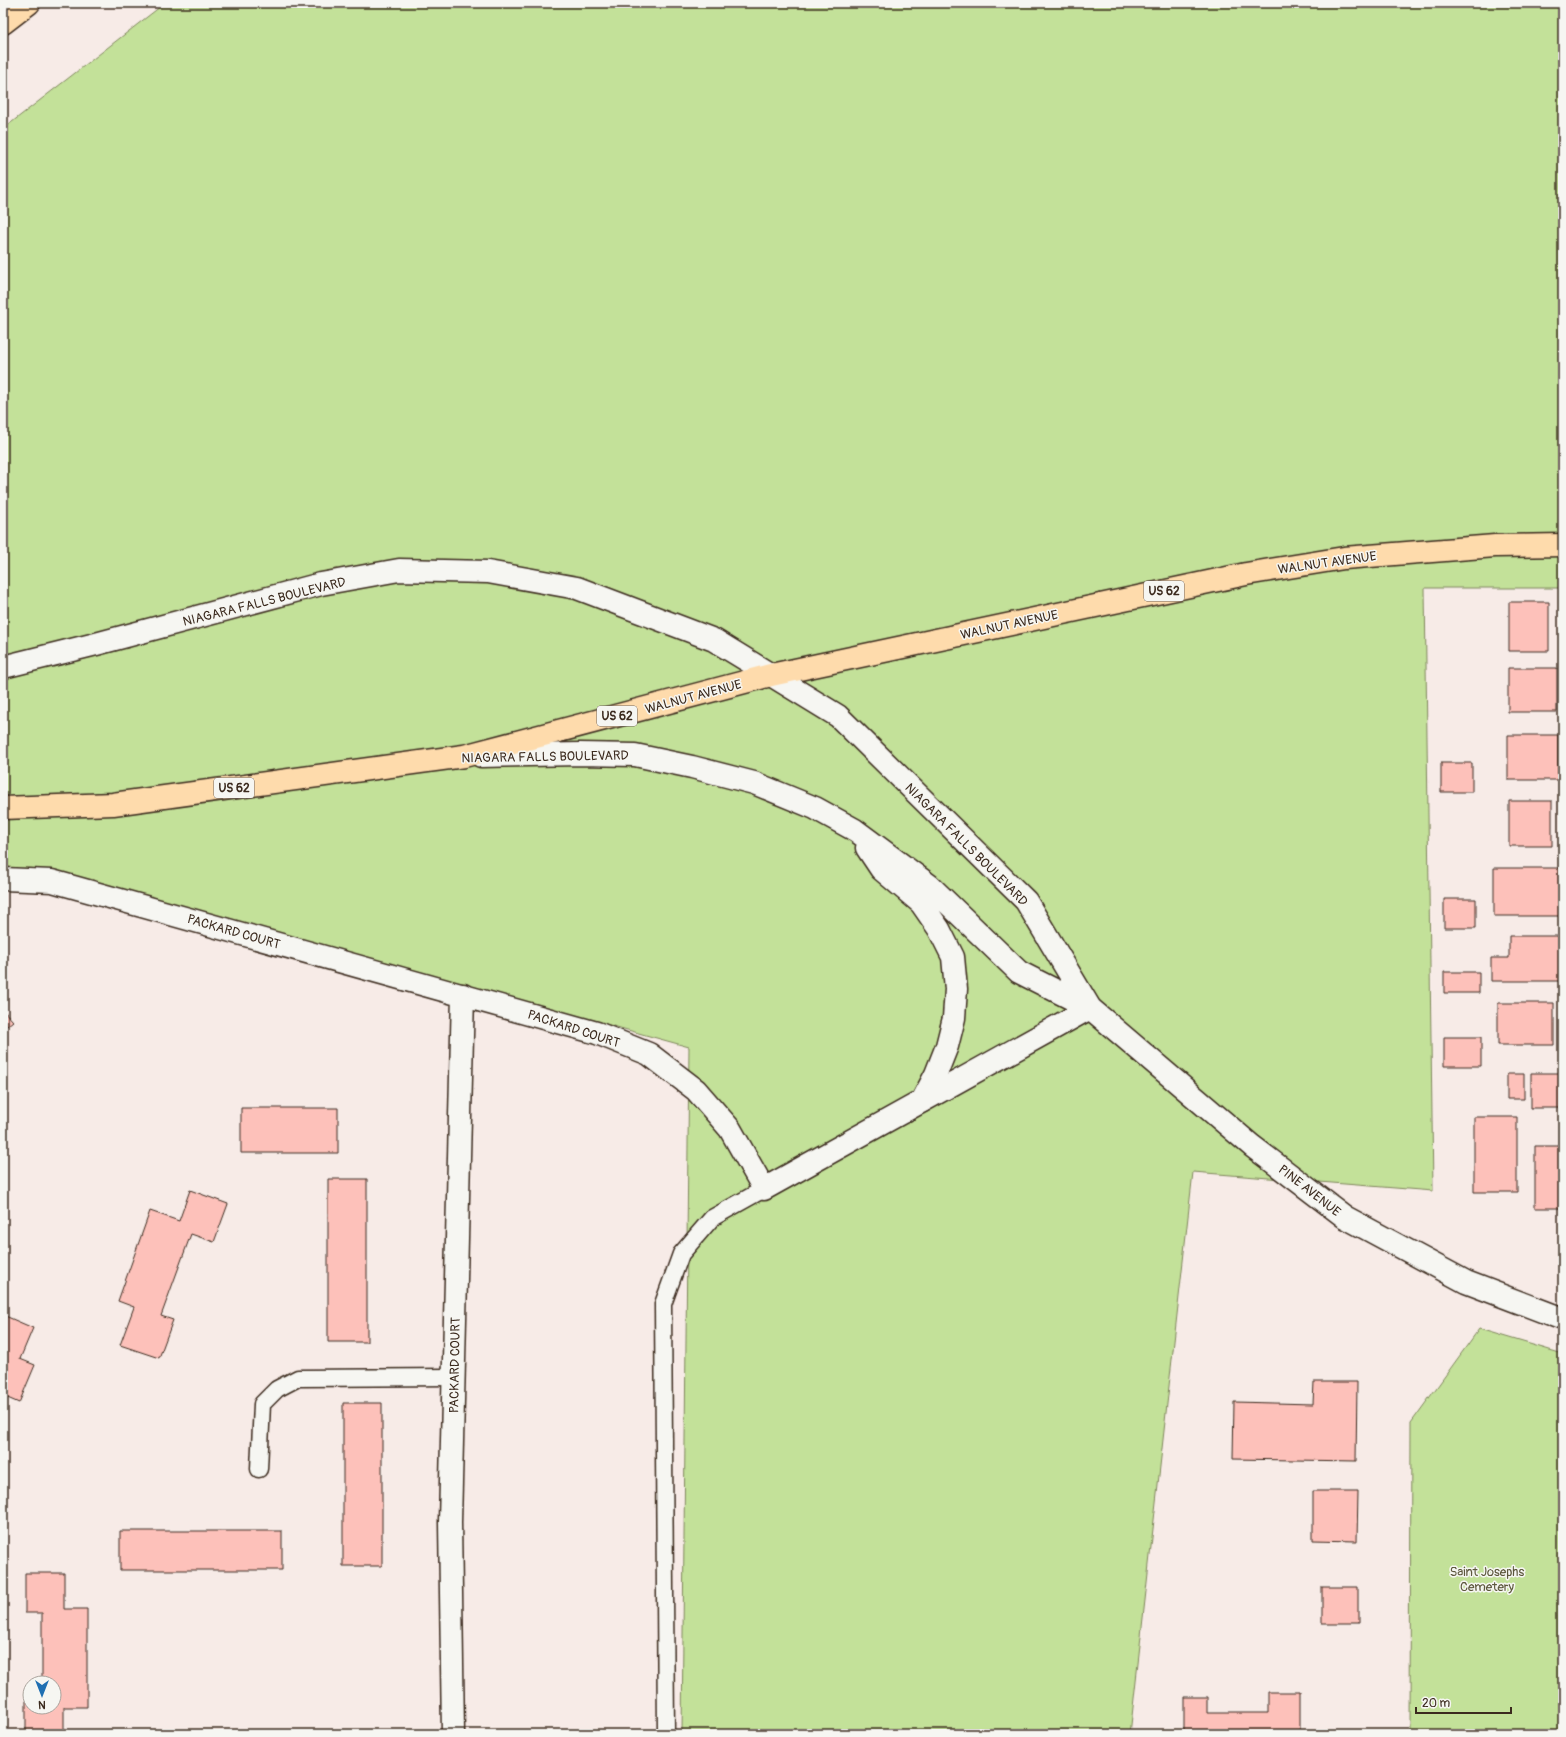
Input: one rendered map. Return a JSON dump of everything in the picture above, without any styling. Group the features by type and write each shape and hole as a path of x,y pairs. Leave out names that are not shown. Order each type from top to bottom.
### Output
{"main road":[{"path":"3,23 29,3"},
{"name":"WALNUT AVENUE","path":"464,756 771,675 1246,574 1337,559 1442,550 1563,545"},
{"name":"NIAGARA FALLS BOULEVARD","path":"3,667 96,644 321,584 399,570 488,572 577,588 714,640 838,716 1026,901 1090,1008"},
{"name":"NIAGARA FALLS BOULEVARD","path":"3,808 113,804 464,756 580,754 635,755 692,767 754,783 815,808 855,830 929,885 1019,972 1090,1008"},
{"path":"855,830 881,869 921,903 939,928 953,957 956,990 954,1018 947,1046 936,1074 922,1101"},
{"name":"PACKARD COURT","path":"3,879 52,881 597,1033 649,1054 696,1090 730,1130 764,1189"},
{"name":"PACKARD COURT","path":"453,1734 450,1522 463,995"},
{"path":"764,1189 1090,1008"},
{"name":"PINE AVENUE","path":"1090,1008 1252,1146 1345,1218 1466,1282 1563,1319"}],"lane":[{"path":"666,1734 663,1304 681,1254 712,1218 764,1189"},
{"path":"259,1469 262,1404 277,1389 298,1378 454,1377"}],"green space":[{"path":"165,3 1563,3 1563,588 1425,588 1433,1191 1193,1172 1130,1734 682,1734 689,1047 49,870 3,868 3,129"},
{"name":"Saint Josephs Cemetery","path":"1479,1329 1563,1354 1563,1734 1410,1734 1411,1423"}],"building":[{"path":"1509,602 1549,602 1549,651 1509,651"},
{"path":"1508,668 1557,668 1557,712 1508,712"},
{"path":"1508,735 1558,735 1558,780 1508,780"},
{"path":"1441,763 1472,763 1472,792 1441,792"},
{"path":"1509,801 1552,801 1552,846 1509,846"},
{"path":"1494,868 1560,868 1560,916 1494,916"},
{"path":"1444,899 1476,899 1476,928 1444,928"},
{"path":"1509,936 1560,936 1560,981 1491,981 1491,958 1509,958"},
{"path":"1444,972 1479,972 1479,993 1444,993"},
{"path":"1498,1003 1554,1003 1554,1045 1498,1045"},
{"path":"3,1010 13,1021 3,1029"},
{"path":"1444,1037 1481,1037 1481,1066 1444,1066"},
{"path":"1531,1073 1563,1073 1563,1108 1531,1108"},
{"path":"1507,1074 1524,1074 1524,1099 1507,1099"},
{"path":"241,1108 338,1108 338,1153 241,1153"},
{"path":"1474,1117 1517,1117 1517,1192 1474,1192"},
{"path":"1535,1146 1563,1146 1563,1208 1535,1208"},
{"path":"328,1179 367,1179 367,1342 328,1342"},
{"path":"190,1190 228,1204 214,1242 191,1234 161,1316 173,1320 159,1358 120,1345 134,1307 118,1301 150,1211 179,1221"},
{"path":"3,1315 33,1328 20,1359 35,1365 19,1403 3,1396"},
{"path":"1314,1382 1357,1382 1356,1461 1233,1459 1234,1402 1313,1404"},
{"path":"343,1403 382,1403 382,1566 343,1566"},
{"path":"1313,1491 1358,1491 1357,1541 1313,1540"},
{"path":"120,1531 282,1531 282,1570 120,1570"},
{"path":"25,1573 64,1573 64,1609 87,1609 87,1707 64,1707 64,1734 26,1734 26,1715 62,1715 62,1675 42,1675 42,1613 25,1613"},
{"path":"1322,1587 1358,1587 1358,1624 1322,1624"},
{"path":"1268,1692 1300,1692 1300,1734 1184,1734 1184,1697 1208,1697 1208,1713 1268,1713"}]}
